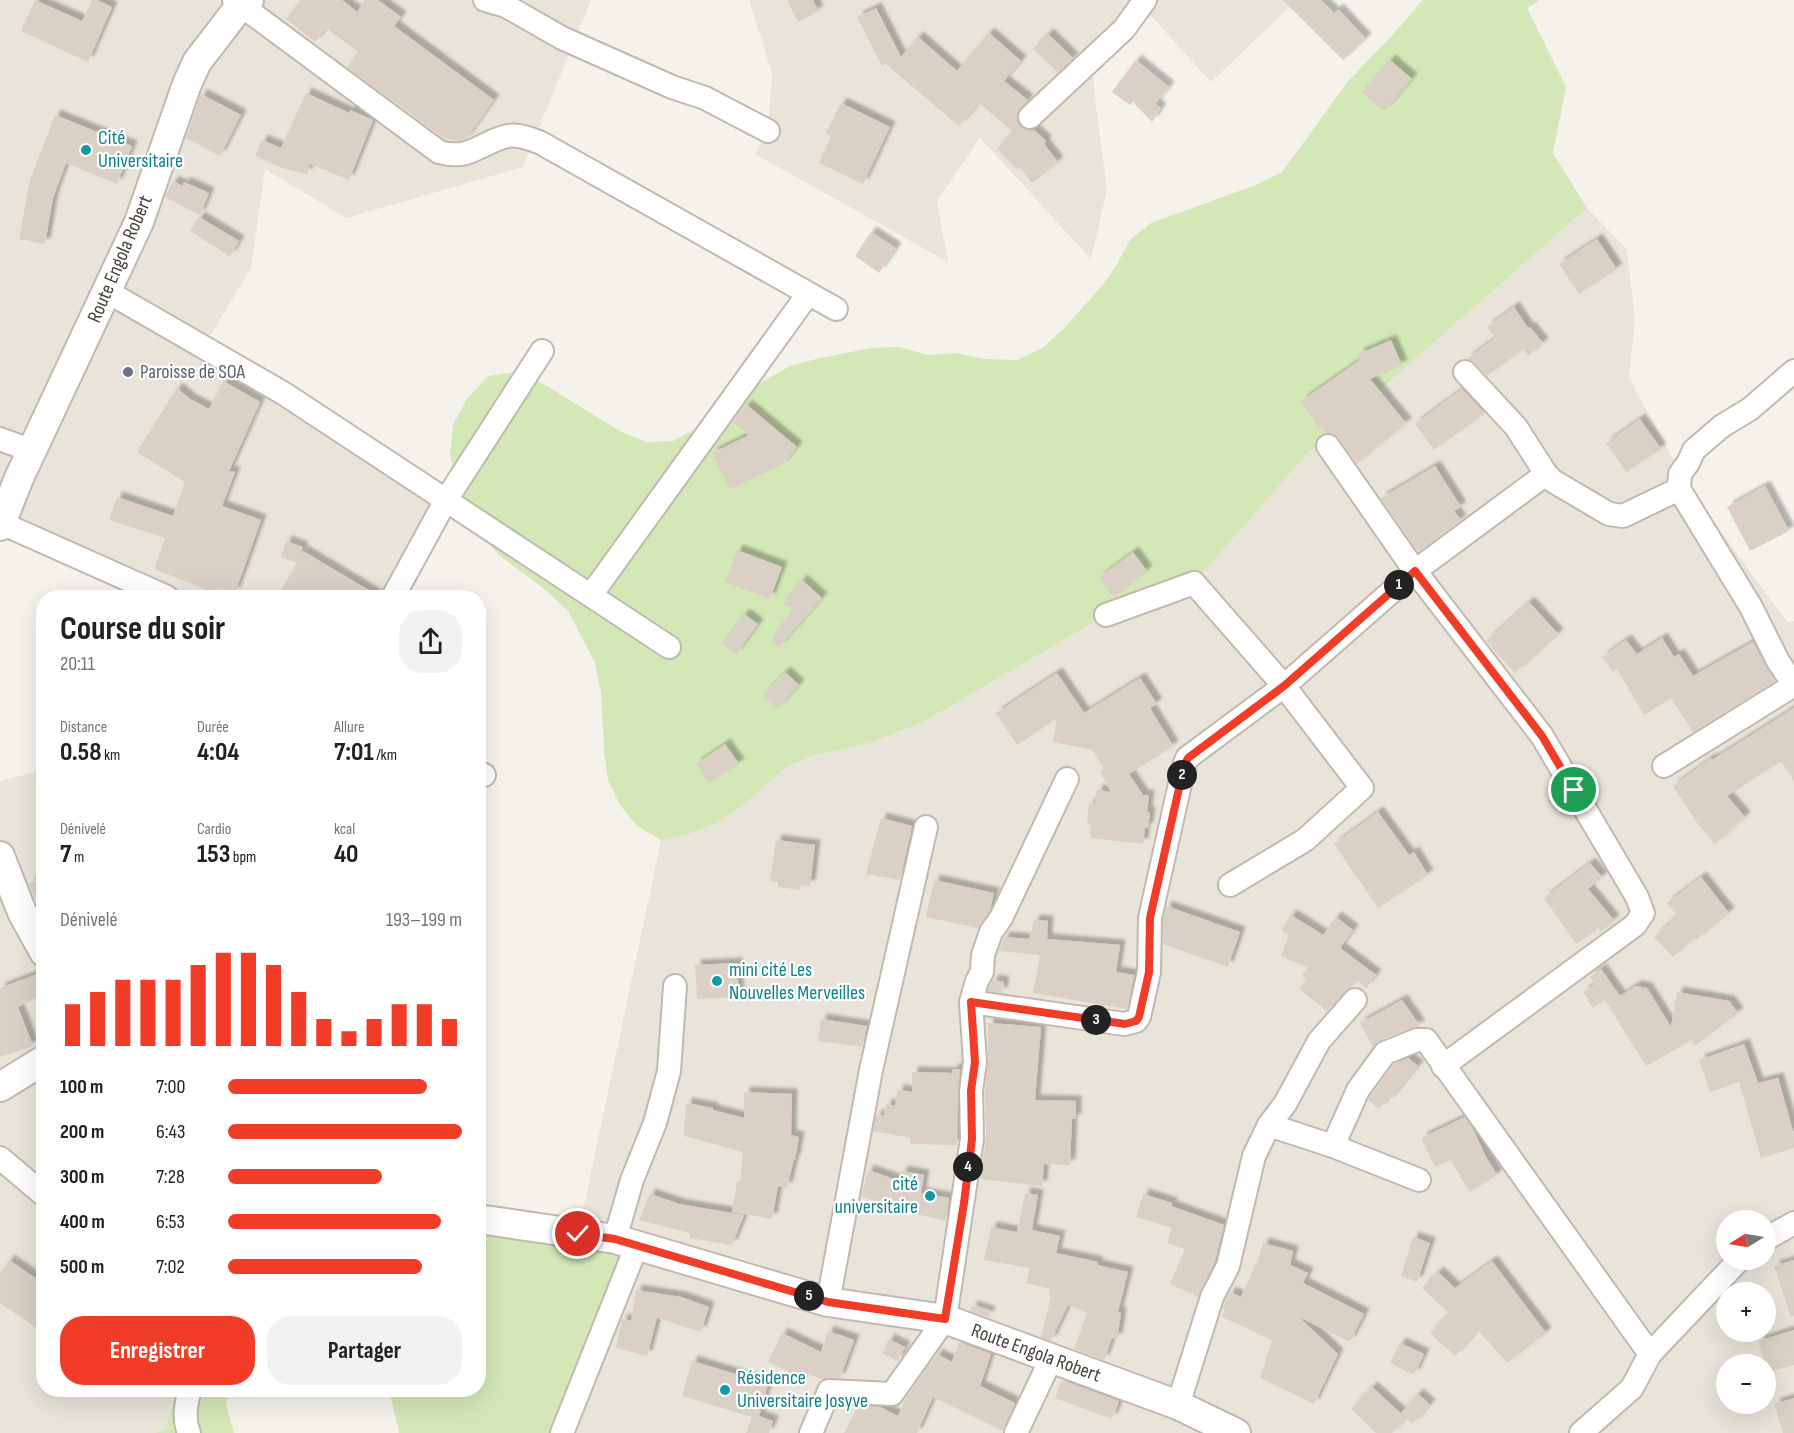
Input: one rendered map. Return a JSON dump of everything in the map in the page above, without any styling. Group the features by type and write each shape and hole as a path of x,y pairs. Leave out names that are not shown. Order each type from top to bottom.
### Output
{"street":[{"path":"485,0 506,6 562,39 672,87 705,98 768,131"},
{"path":"1030,117 1124,29 1145,0"},
{"path":"241,2 439,152 461,156 508,136 521,136 541,143 836,309"},
{"name":"Route Engola Robert","path":"1,525 32,451 139,222 187,84 197,62 241,2"},
{"path":"108,292 283,393 669,647"},
{"path":"591,595 808,294"},
{"path":"397,590 446,500 542,351"},
{"path":"1664,766 1794,685 1778,661 1751,608 1679,489 1680,474 1694,450 1722,426 1750,409 1794,371"},
{"path":"1465,372 1516,427 1546,474 1553,481 1609,514 1623,516 1679,489"},
{"path":"0,439 32,451"},
{"path":"1328,446 1415,571 1542,736 1637,897 1643,913 1635,926 1443,1065"},
{"path":"971,1002 1125,1024 1136,1021 1139,1017 1149,972 1150,918 1184,766 1188,758 1284,686 1415,571 1546,474"},
{"path":"1,525 151,590"},
{"path":"1107,615 1194,583 1284,686 1362,788 1305,840 1230,885"},
{"path":"811,1433 828,1391 892,1394 945,1319 972,1139 971,1091 975,1062 971,1002 982,972 983,955 991,932 1001,918 1067,779"},
{"path":"828,1302 871,1070 926,827"},
{"path":"0,856 22,912 36,937"},
{"path":"562,1433 626,1242 632,1180 654,1123 669,1071 675,986"},
{"path":"1178,1405 1212,1297 1228,1266 1254,1156 1269,1125 1285,1104 1319,1041 1355,1000"},
{"path":"1333,1146 1358,1090 1386,1053 1422,1039 1426,1040 1650,1354"},
{"path":"0,1088 36,1065"},
{"path":"1269,1125 1333,1146 1419,1180"},
{"path":"0,1158 36,1188"},
{"name":"Route Engola Robert","path":"486,1220 626,1242 828,1302 945,1319 1178,1405 1236,1433"},
{"path":"1776,1233 1794,1223"},
{"path":"1581,1433 1632,1388 1650,1354 1730,1270"},
{"path":"1016,1433 1051,1359"},
{"path":"188,1397 185,1424 189,1433"}],"shaded area":[{"path":"0,0 591,0 523,167 346,218 265,169 251,268 205,344 441,499 391,590 131,590 0,527"},
{"path":"749,0 1297,0 1211,82 1151,16 1092,63 1107,190 1091,259 980,138 937,201 948,262 755,154 768,131 772,73"},
{"path":"1587,208 1627,249 1635,321 1629,378 1687,485 1787,622 1794,621 1794,1433 560,1433 578,1234 661,840 690,834 716,823 740,808 785,768 812,756 871,743 925,721 1106,615 1194,583 1306,455"},
{"path":"36,772 36,1397 175,1397 166,1428 156,1433 0,1433 0,781"}],"green space":[{"path":"1423,0 1540,0 1527,8 1566,87 1553,153 1587,208 1306,455 1194,583 1106,615 925,721 871,743 812,756 785,768 740,808 716,823 690,834 661,840 637,826 620,805 608,780 601,692 595,663 568,611 547,591 500,556 482,536 467,513 456,486 450,454 453,425 468,397 488,376 518,372 545,385 620,431 646,442 673,441 699,427 739,395 790,366 816,359 871,348 899,347 928,355 956,353 984,359 1017,360 1044,347 1065,327 1102,286 1130,240 1151,223 1256,185 1282,172 1349,80"},
{"path":"486,1220 634,1247 560,1433 399,1433 391,1397 486,1397"},
{"path":"175,1397 228,1397 226,1405 234,1433 156,1433 166,1428"}],"building":[{"path":"35,0 82,21 92,0 112,7 88,62 21,31"},
{"path":"301,0 342,0 357,12 365,0 378,0 401,17 394,26 494,100 466,139 458,141 445,139 347,67 358,52 326,28 315,42 286,19"},
{"path":"787,0 813,0 818,11 798,22"},
{"path":"1283,0 1321,0 1334,13 1338,9 1366,39 1343,60"},
{"path":"876,8 901,57 918,37 957,71 989,33 1021,61 1004,81 1028,100 1017,113 1020,126 1027,130 1034,130 1046,141 1044,144 1058,162 1032,183 1020,168 1018,170 997,149 1013,132 979,103 959,126 886,64 882,66 857,17"},
{"path":"1048,34 1073,58 1058,73 1033,49"},
{"path":"1136,60 1169,87 1155,104 1161,108 1152,122 1133,102 1130,105 1112,92"},
{"path":"1390,60 1412,79 1384,111 1362,93"},
{"path":"306,93 349,113 350,110 373,120 349,180 310,164 307,174 285,169 255,156 262,140 281,148"},
{"path":"201,94 241,115 220,156 186,138"},
{"path":"841,103 890,127 863,184 819,163 831,136 826,133"},
{"name":"Cité Universitaire","path":"55,115 132,146 117,184 66,163 53,198 45,244 19,239 30,180"},
{"path":"173,181 183,186 184,182 209,193 200,215 165,197"},
{"path":"199,217 239,241 230,256 190,231"},
{"path":"871,232 896,248 879,273 855,256"},
{"path":"1597,239 1617,269 1579,294 1559,264"},
{"path":"1514,307 1528,328 1530,327 1543,343 1528,356 1523,349 1487,376 1475,363 1467,359 1495,338 1487,327"},
{"path":"1391,340 1402,365 1370,379 1406,423 1357,464 1339,438 1327,433 1321,426 1319,427 1301,401 1360,360 1358,354"},
{"path":"223,381 260,402 229,471 235,472 222,506 261,520 236,590 219,587 218,590 207,590 154,569 165,538 109,520 117,497 173,516 185,482 137,452 177,388 190,399 209,409"},
{"path":"1462,389 1485,413 1434,450 1415,424"},
{"path":"747,405 797,447 783,464 730,489 712,453 749,435 733,422"},
{"path":"1640,419 1661,449 1626,472 1606,443"},
{"path":"1435,466 1461,507 1454,511 1461,520 1418,552 1381,498"},
{"path":"1765,486 1789,531 1750,551 1727,507"},
{"path":"286,541 303,547 300,557 303,551 368,590 281,590 297,563 281,557"},
{"path":"737,550 782,567 770,599 725,582"},
{"path":"1133,552 1147,571 1114,597 1099,578"},
{"path":"802,580 822,598 779,647 771,641 793,608 782,604"},
{"path":"1529,602 1558,634 1515,673 1486,641"},
{"path":"744,614 758,624 736,654 722,643"},
{"path":"1662,638 1674,657 1679,654 1693,676 1753,642 1775,681 1693,732 1671,698 1644,715 1617,669 1613,672 1602,657 1626,640 1637,654"},
{"path":"785,672 799,685 777,709 763,695"},
{"path":"1057,673 1084,713 1140,678 1157,704 1150,708 1173,746 1129,774 1143,795 1149,796 1148,828 1145,828 1143,844 1090,838 1091,824 1087,824 1089,803 1095,804 1097,790 1111,792 1100,771 1104,769 1093,750 1053,742 1057,718 1017,745 996,713"},
{"path":"1794,708 1794,781 1781,761 1727,796 1745,817 1715,844 1697,823 1673,786 1711,758 1712,760"},
{"path":"725,744 739,764 709,783 696,764"},
{"path":"1378,812 1409,855 1414,852 1428,875 1378,908 1334,844"},
{"path":"881,818 912,826 900,880 866,874"},
{"path":"776,840 815,845 810,886 801,885 800,890 778,887 778,882 770,881"},
{"path":"1590,863 1602,877 1588,889 1614,920 1601,932 1598,928 1576,944 1544,898"},
{"path":"1701,877 1729,913 1696,940 1694,938 1673,957 1654,937 1677,916 1667,903"},
{"path":"36,880 36,899 29,884"},
{"path":"934,880 994,893 990,910 978,928 926,917"},
{"path":"1166,906 1240,932 1228,967 1163,944 1163,920"},
{"path":"1291,915 1323,935 1336,917 1353,930 1340,948 1376,975 1366,988 1356,980 1327,1011 1299,989 1306,979 1302,975 1308,968 1281,956 1289,935 1281,930"},
{"path":"1034,920 1048,921 1047,939 1120,945 1116,972 1134,975 1127,1009 1033,993 1040,955 999,951 1004,937 1029,939"},
{"name":"mini cité Les Nouvelles Merveilles","path":"737,963 739,997 697,999 695,965"},
{"path":"1601,969 1620,996 1636,986 1647,988 1671,1027 1677,992 1729,1001 1738,1013 1694,1046 1692,1040 1646,1066 1605,1000 1593,1008 1583,992 1595,984 1590,977"},
{"path":"36,974 36,998 18,1007 33,1046 0,1057 0,988"},
{"path":"993,980 1004,982 1002,993 988,991"},
{"path":"1402,1000 1420,1026 1380,1040 1373,1047 1360,1023"},
{"path":"821,1019 867,1026 862,1047 818,1041"},
{"path":"988,1023 1041,1027 1035,1100 1076,1101 1076,1119 1072,1119 1070,1165 1044,1164 1042,1186 980,1179 986,1139 985,1092"},
{"path":"1744,1044 1758,1083 1778,1078 1794,1134 1794,1148 1761,1158 1739,1082 1710,1092 1699,1060"},
{"path":"1408,1058 1418,1066 1388,1102 1386,1100 1379,1109 1368,1100 1394,1064"},
{"path":"952,1069 960,1069 957,1145 910,1144 911,1138 873,1131 876,1115 884,1116 886,1104 895,1106 898,1090 912,1092 912,1072 952,1073"},
{"path":"744,1092 792,1094 791,1135 799,1137 787,1188 778,1186 772,1219 732,1212 737,1182 740,1182 743,1152 684,1136 686,1103 713,1108 713,1110 744,1118"},
{"path":"1465,1117 1497,1175 1470,1192 1450,1160 1435,1167 1421,1138"},
{"path":"868,1170 899,1181 902,1171 924,1175 921,1193 949,1198 946,1221 899,1210 861,1196"},
{"path":"1025,1193 1038,1195 1032,1230 1060,1236 1056,1253 1098,1262 1097,1265 1128,1272 1118,1312 1121,1313 1117,1339 1112,1338 1104,1360 1074,1349 1087,1313 1068,1305 1051,1341 1041,1337 1051,1296 1048,1295 1050,1289 1026,1283 1030,1268 984,1260 991,1227 1017,1232"},
{"path":"650,1194 679,1204 744,1215 732,1245 690,1238 690,1233 639,1220"},
{"path":"1143,1194 1172,1203 1171,1206 1224,1225 1215,1261 1198,1297 1170,1284 1185,1249 1167,1243 1172,1228 1136,1217"},
{"path":"1413,1237 1430,1243 1417,1282 1401,1276"},
{"path":"1263,1243 1293,1251 1290,1265 1308,1273 1303,1283 1364,1314 1350,1342 1299,1317 1338,1354 1314,1404 1260,1378 1272,1340 1222,1317 1230,1292 1241,1297"},
{"path":"9,1260 36,1279 36,1328 0,1303 0,1274"},
{"path":"1794,1260 1794,1316 1791,1317 1775,1270 1776,1265"},
{"path":"1492,1261 1546,1333 1507,1363 1478,1330 1455,1356 1430,1333 1449,1313 1422,1288 1438,1272 1455,1288"},
{"path":"636,1290 681,1297 709,1307 701,1332 657,1318 647,1356 616,1348 622,1319 631,1321"},
{"path":"972,1306 990,1312 988,1317 970,1311"},
{"path":"1794,1330 1794,1365 1776,1370 1776,1354 1762,1354 1758,1342 1776,1342 1776,1336"},
{"path":"828,1331 854,1340 840,1378 822,1379 808,1374 805,1380 768,1362 782,1333 821,1352"},
{"path":"889,1339 905,1347 898,1361 882,1353"},
{"path":"959,1342 991,1354 980,1386 1015,1403 1003,1431 933,1397 917,1433 844,1433 858,1406 880,1407 898,1416 905,1400 937,1354 952,1362"},
{"path":"1400,1343 1424,1354 1414,1375 1390,1363"},
{"name":"Résidence Universitaire Josyve","path":"692,1361 768,1384 759,1416 773,1421 769,1433 746,1433 752,1417 682,1396"},
{"path":"1062,1380 1119,1401 1112,1419 1055,1398"},
{"path":"1372,1387 1406,1418 1392,1433 1376,1433 1351,1409"},
{"path":"1418,1394 1430,1405 1412,1424 1401,1413"},
{"path":"1794,1398 1794,1433 1783,1433 1776,1403"}],"place":[{"name":"Cité Universitaire","path":"86,150"},
{"name":"Paroisse de SOA","path":"128,372"},
{"name":"mini cité Les Nouvelles Merveilles","path":"717,981"},
{"name":"cité universitaire","path":"930,1196"},
{"name":"Résidence Universitaire Josyve","path":"725,1390"}],"route":[{"path":"578,1234 615,1239 828,1302 945,1319 972,1139 971,1091 975,1062 971,1002 1125,1024 1136,1021 1139,1017 1149,972 1150,918 1184,766 1188,758 1284,686 1415,571 1542,736 1574,790"}]}
